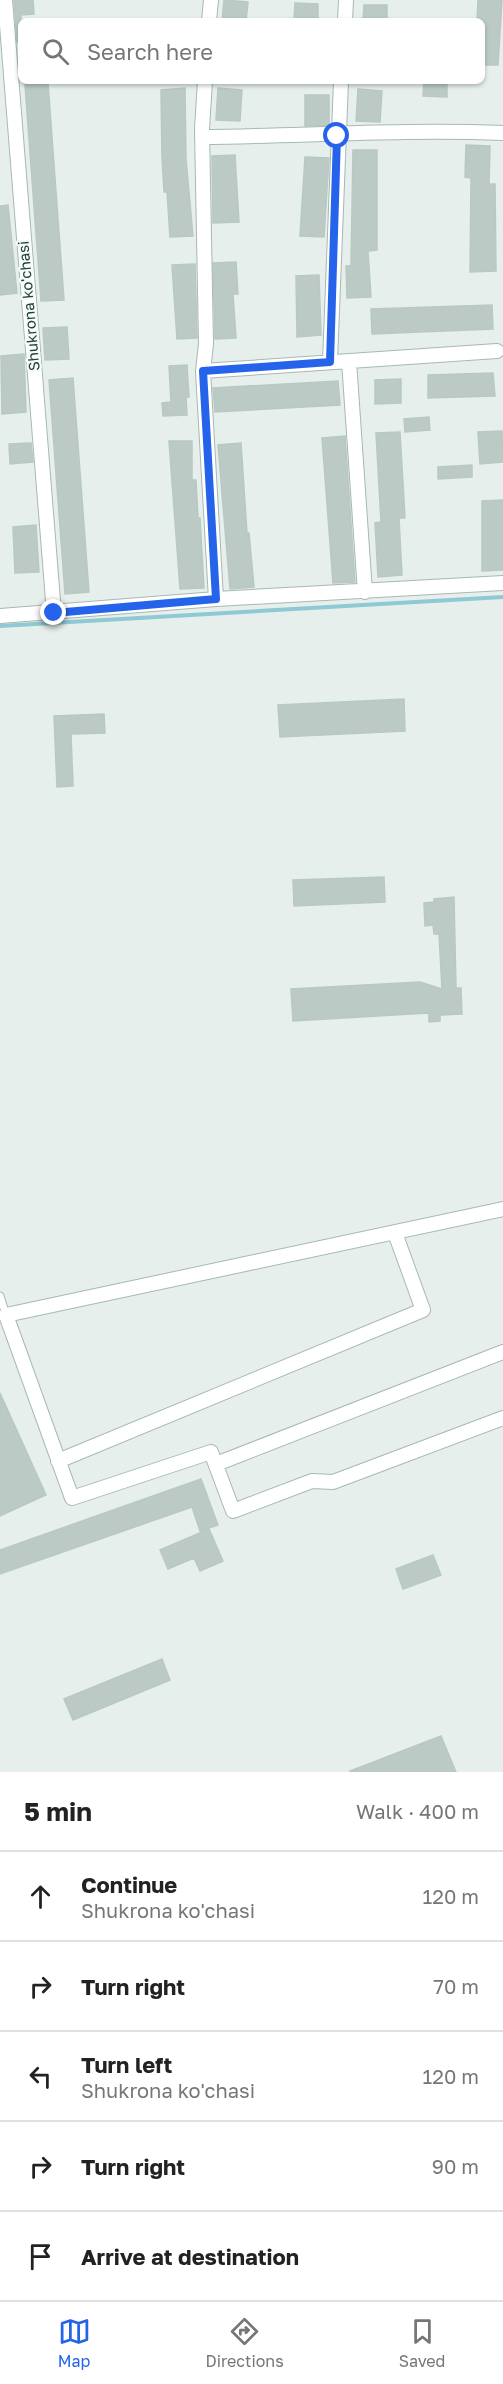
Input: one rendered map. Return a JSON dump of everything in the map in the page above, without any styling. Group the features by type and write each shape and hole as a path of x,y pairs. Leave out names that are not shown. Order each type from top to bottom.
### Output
{"street":[{"name":"Shukrona ko'chasi","path":"5,0 54,613"},
{"path":"209,18 211,0"},
{"path":"345,18 346,0"},
{"path":"205,84 202,137 206,344 203,371 216,599"},
{"path":"330,362 341,84"},
{"path":"202,137 337,136 441,131 503,133"},
{"path":"203,371 497,351"},
{"path":"349,361 364,592"},
{"path":"0,616 216,599 503,583"},
{"path":"503,1209 6,1316 72,1498 211,1452 233,1511 312,1481 333,1482 503,1418"},
{"path":"58,1461 423,1310 395,1233"},
{"path":"216,1464 503,1352"}],"lane":[{"path":"0,1296 6,1316"}],"building":[{"path":"14,0 33,0 34,14 21,15 21,18 18,18 17,42"},
{"path":"224,0 248,2 246,18 222,18"},
{"path":"478,0 502,0 498,65 485,65 485,18 477,18"},
{"path":"295,3 318,4 318,18 294,18"},
{"path":"364,5 387,5 387,18 363,18"},
{"path":"48,84 64,300 41,301 25,85"},
{"path":"424,84 447,84 447,97 423,96"},
{"path":"185,88 186,159 193,236 170,237 167,192 164,192 161,90"},
{"path":"218,88 242,90 240,121 216,120"},
{"path":"358,89 382,91 380,122 356,121"},
{"path":"305,95 329,95 329,125 305,126"},
{"path":"466,145 490,146 489,184 495,184 496,271 470,272 471,178 465,177"},
{"path":"353,150 377,150 377,250 368,251 371,297 347,298 346,266 351,266"},
{"path":"235,155 239,222 213,223 212,156"},
{"path":"305,157 329,158 324,237 300,236"},
{"path":"8,205 17,293 0,295 0,206"},
{"path":"236,262 238,294 233,294 236,338 215,339 213,263"},
{"path":"195,264 197,338 177,339 172,265"},
{"path":"319,275 321,335 297,337 296,276"},
{"path":"492,305 493,329 372,334 371,309"},
{"path":"67,327 69,359 45,360 43,328"},
{"path":"24,354 26,412 2,414 1,356"},
{"path":"187,365 189,397 186,397 187,415 163,416 162,403 171,402 169,366"},
{"path":"493,373 495,396 428,398 428,375"},
{"path":"73,378 89,592 65,594 49,380"},
{"path":"401,379 401,403 375,404 375,380"},
{"path":"338,381 340,405 215,412 213,388"},
{"path":"429,417 430,430 405,432 404,419"},
{"path":"502,431 503,462 480,464 478,432"},
{"path":"400,432 405,518 399,518 402,575 378,577 375,523 381,522 376,433"},
{"path":"345,436 355,582 333,583 322,438"},
{"path":"169,441 192,441 192,480 196,480 204,588 180,589"},
{"path":"31,443 33,462 10,464 9,444"},
{"path":"241,443 247,533 249,533 254,587 230,589 218,445"},
{"path":"472,465 472,477 438,479 438,467"},
{"path":"503,500 503,570 482,571 482,501"},
{"path":"36,525 39,572 15,573 13,527"},
{"path":"404,699 405,731 280,737 278,705"},
{"path":"104,714 105,733 71,734 73,786 57,787 54,716"},
{"path":"384,877 385,902 294,906 293,880"},
{"path":"454,897 456,988 461,988 462,1014 440,1015 440,1021 429,1022 429,1013 293,1021 291,989 420,982 442,989 439,934 434,934 433,925 425,926 424,903 434,902 434,899"},
{"path":"0,1393 46,1495 0,1516"},
{"path":"201,1479 218,1525 200,1531 192,1507 0,1574 0,1550"},
{"path":"209,1529 223,1561 200,1571 194,1558 168,1569 160,1550"},
{"path":"433,1555 441,1575 403,1589 396,1569"},
{"path":"162,1659 170,1680 73,1720 64,1699"},
{"path":"441,1736 456,1772 350,1771"}],"waterway":[{"path":"0,626 503,597"}],"route":[{"path":"54,613 216,599 203,371 330,362 337,136"}]}
